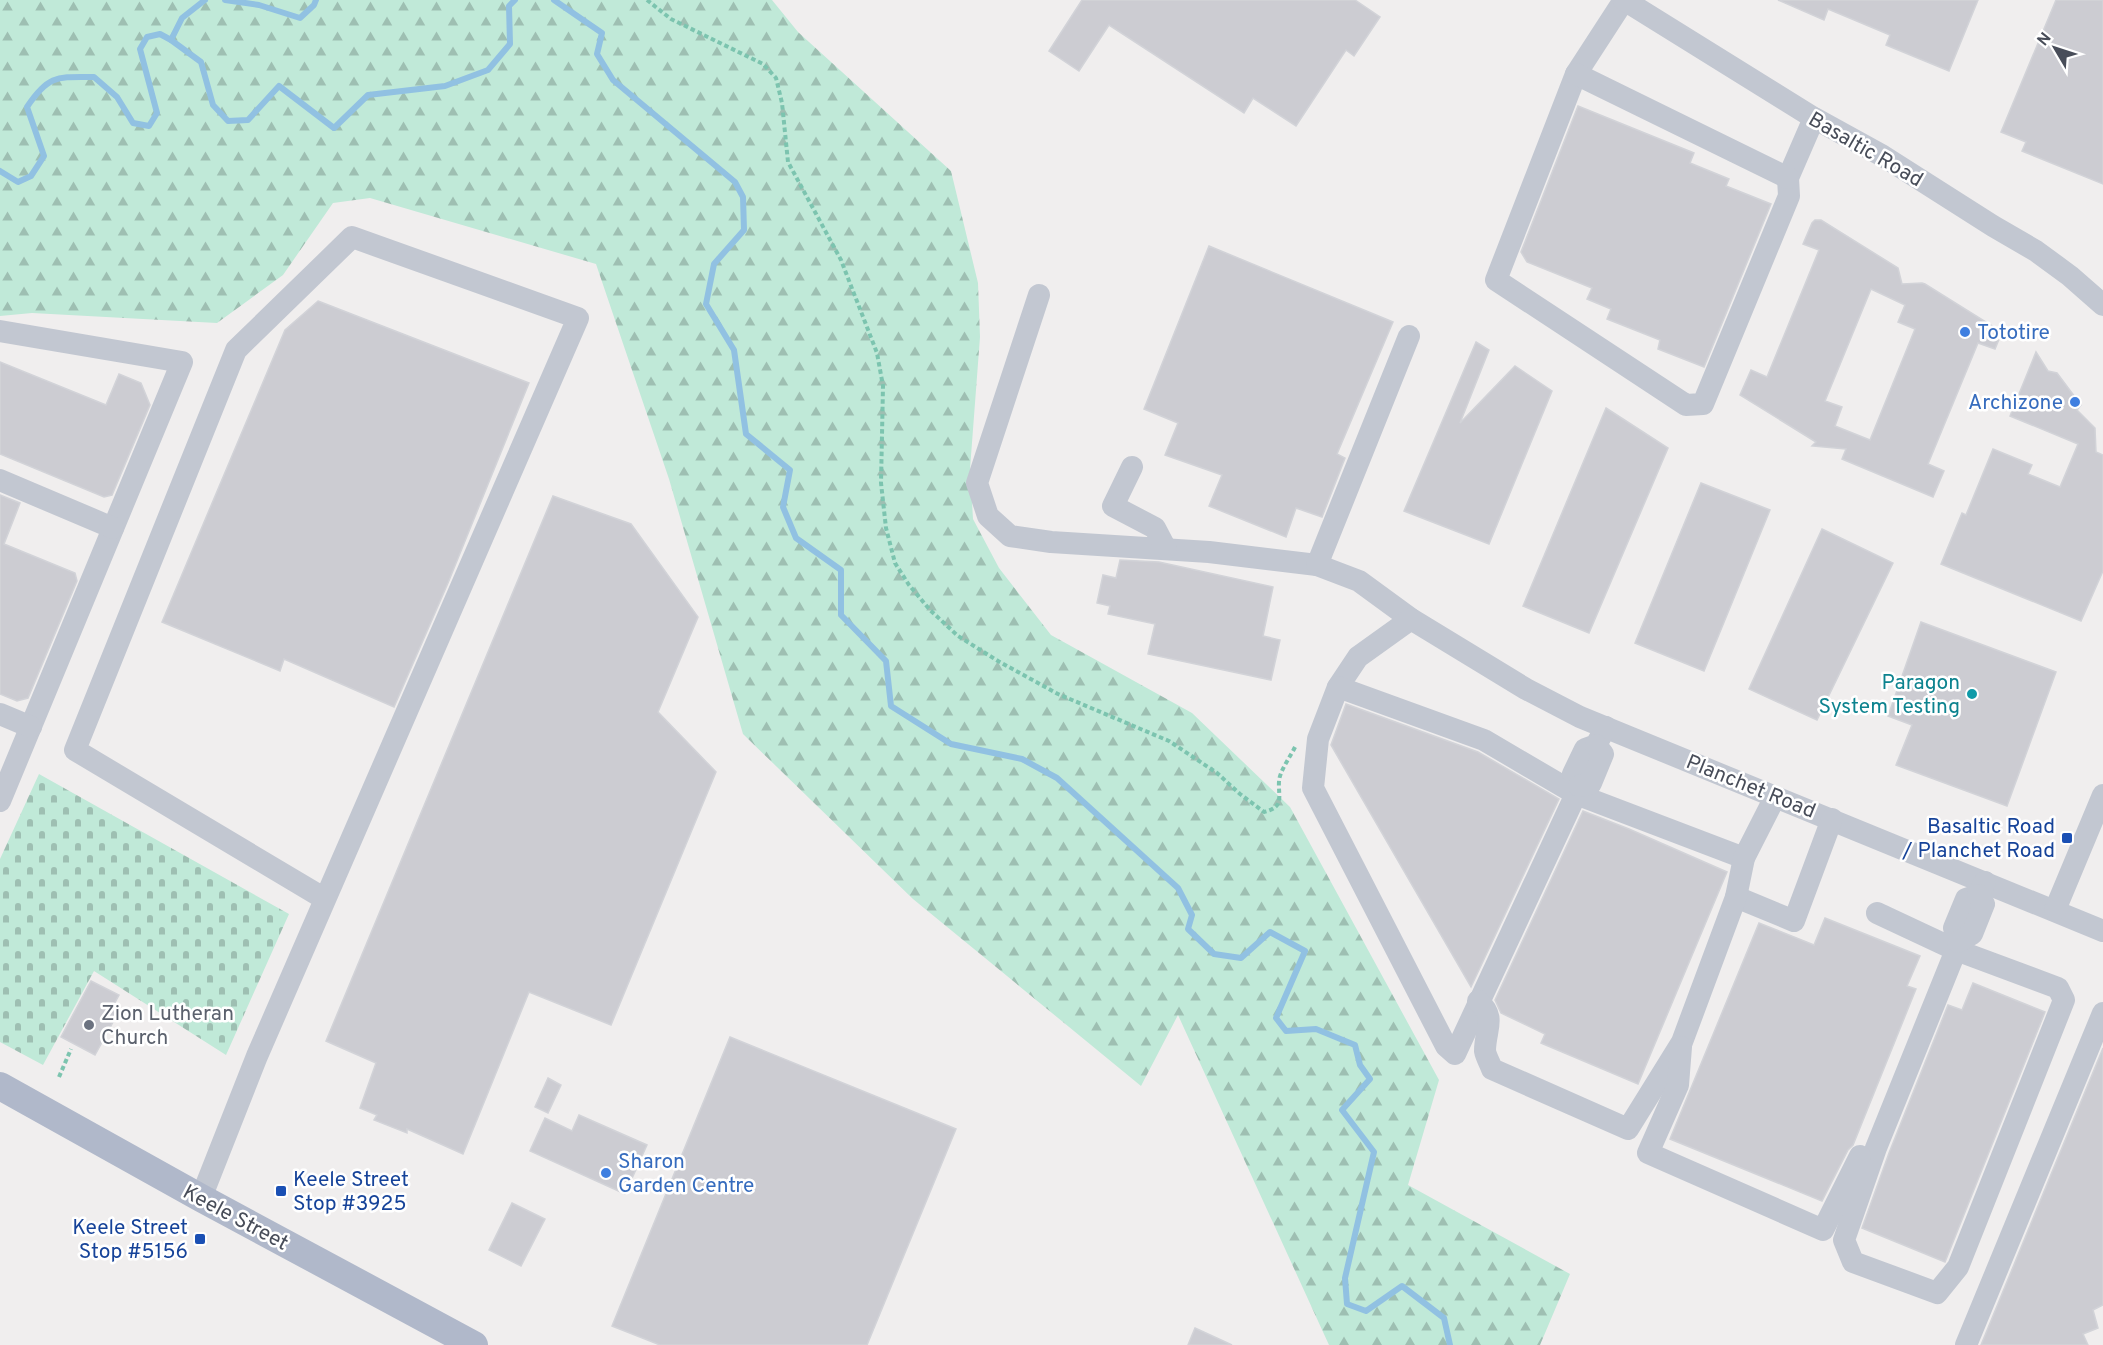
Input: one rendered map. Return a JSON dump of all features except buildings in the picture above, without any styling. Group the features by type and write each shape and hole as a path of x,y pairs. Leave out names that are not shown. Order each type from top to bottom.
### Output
{"main road":[{"name":"Keele Street","path":"0,1086 201,1198 474,1345"}],"street":[{"path":"1624,0 1576,74 1496,280 1686,405 1703,404 1788,196 1788,178 1814,118"},
{"name":"Basaltic Road","path":"1624,0 1814,118 1883,156 2036,251 2070,276 2103,305"},
{"path":"1576,74 1788,178"},
{"path":"201,1198 257,1056 578,318 352,237 236,350 75,750 325,899"},
{"name":"Planchet Road","path":"1039,295 977,483 988,516 1010,536 1051,542 1209,552 1317,566 1359,581 1411,619 1601,736 1775,796 1833,819 1981,888 2055,910 2103,931"},
{"path":"0,331 182,362 0,801"},
{"path":"1317,566 1409,336"},
{"path":"1132,467 1113,506 1155,528 1166,549"},
{"path":"0,480 113,528"},
{"path":"1411,619 1358,657 1338,687 1318,739 1313,788 1446,1046 1455,1053 1578,790 1573,774 1585,749 1601,736"},
{"path":"1338,687 1484,740 1578,790 1744,858"},
{"path":"0,714 31,727"},
{"path":"2055,910 2103,795"},
{"path":"1478,1001 1487,1010 1489,1022 1485,1053 1492,1069 1628,1129 1682,1042 1736,897 1744,858 1775,796"},
{"path":"1736,897 1794,921 1833,819"},
{"path":"1878,913 1957,946 2058,988 2064,1000 1958,1268 1937,1293 1853,1262 1844,1240 1876,1148 1957,946 1972,934 1984,904 1981,888"},
{"path":"1966,1345 2103,1013"},
{"path":"1682,1042 1678,1085 1648,1153 1823,1230 1876,1125 1898,1094"}],"path":[{"path":"647,0 671,19 763,64 776,78 782,103 785,144"},
{"path":"58,1077 71,1049"}],"green space":[{"path":"0,0 772,0 798,32 951,171 978,283 980,337 970,469 973,519 999,568 1051,635 1192,713 1290,807 1439,1080 1408,1185 1570,1274 1540,1345 1329,1345 1178,1015 1141,1086 913,899 743,734 669,479 596,264 370,198 333,203 283,275 217,323 32,313 0,316"},
{"path":"39,774 289,914 226,1055 94,971 43,1065 0,1042 0,859"}],"waterway":[{"path":"171,40 182,18 205,0"},
{"path":"225,0 259,5 300,18 314,5 316,0"},
{"path":"0,171 18,182 31,176 44,156 27,107 42,88 55,80 94,77 117,97 133,123 149,126 157,113 140,49 147,37 160,34 201,62 213,105 228,121 248,120 279,86 334,128 368,95 445,86 488,70 510,44 509,6 515,0"},
{"path":"554,0 602,33 597,54 613,80 735,182 743,197 744,230 714,264 706,304 734,350 746,434 790,470 783,507 796,538 841,570 841,615 886,661 891,706 951,744 1022,759 1057,778 1178,888 1192,915 1188,929 1214,954 1241,958 1270,932 1305,951 1276,1018 1286,1031 1316,1029 1355,1045 1360,1065 1370,1079 1342,1110 1374,1152 1345,1278 1347,1304 1366,1311 1402,1286 1444,1318 1450,1345"}],"place":[{"name":"Tototire","path":"1965,332"},
{"name":"Archizone","path":"2075,402"},
{"name":"Paragon System Testing","path":"1972,694"},
{"name":"Basaltic Road / Planchet Road","path":"2067,838"},
{"name":"Zion Lutheran Church","path":"89,1025"},
{"name":"Sharon Garden Centre","path":"606,1173"},
{"name":"Keele Street Stop #3925","path":"281,1191"},
{"name":"Keele Street Stop #5156","path":"200,1239"}]}
